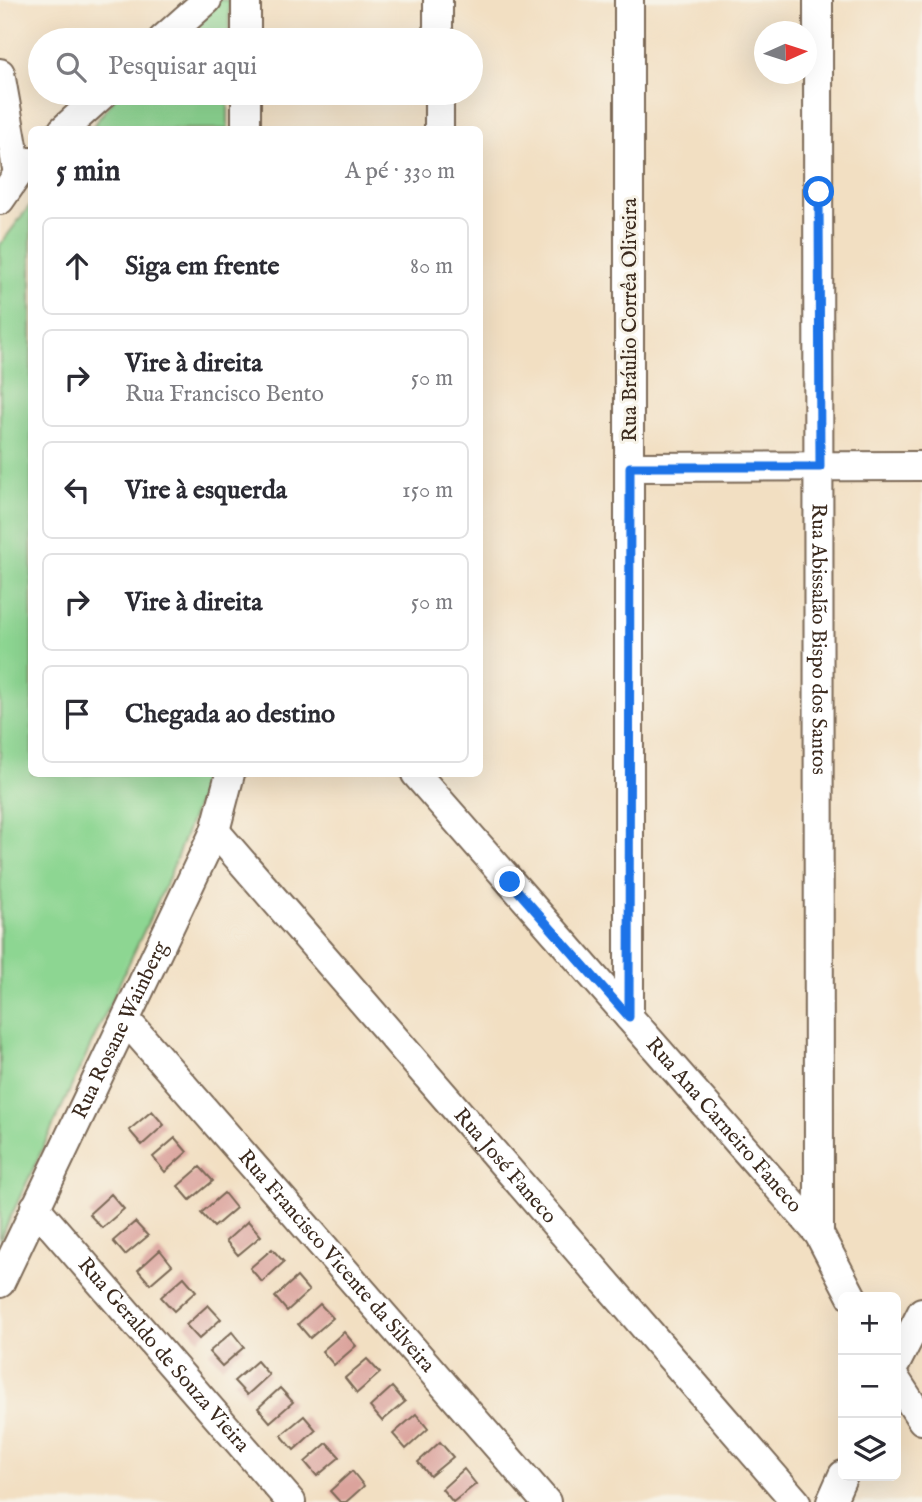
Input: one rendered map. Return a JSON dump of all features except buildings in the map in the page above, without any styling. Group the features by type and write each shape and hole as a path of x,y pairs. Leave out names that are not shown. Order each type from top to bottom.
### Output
{"street":[{"path":"176,28 207,0"},
{"path":"246,0 246,28"},
{"path":"438,0 438,28"},
{"name":"Rua Bráulio Corrêa Oliveira","path":"629,0 629,1017"},
{"name":"Rua Abissalão Bispo dos Santos","path":"818,0 819,1234"},
{"path":"0,72 25,167 0,200"},
{"path":"67,126 91,105"},
{"path":"246,105 246,126"},
{"path":"439,105 439,126"},
{"path":"630,467 922,466"},
{"name":"Rua Rosane Wainberg","path":"0,1283 215,831 229,777"},
{"name":"Rua Ana Carneiro Faneco","path":"419,777 819,1234 849,1292"},
{"path":"442,777 442,804"},
{"name":"Rua José Faneco","path":"215,831 796,1502"},
{"name":"Rua Francisco Vicente da Silveira","path":"126,1020 546,1502"},
{"name":"Rua Geraldo de Souza Vieira","path":"35,1207 291,1502"},
{"path":"900,1355 922,1312"},
{"path":"901,1388 922,1420"},
{"path":"831,1502 840,1481"}],"green space":[{"path":"211,0 229,0 229,28 180,28"},
{"path":"110,105 228,105 228,126 93,126"},
{"path":"28,208 28,777 205,777 169,877 0,1240 0,245"}],"route":[{"path":"510,882 629,1017 630,467 820,467 819,192"}]}
